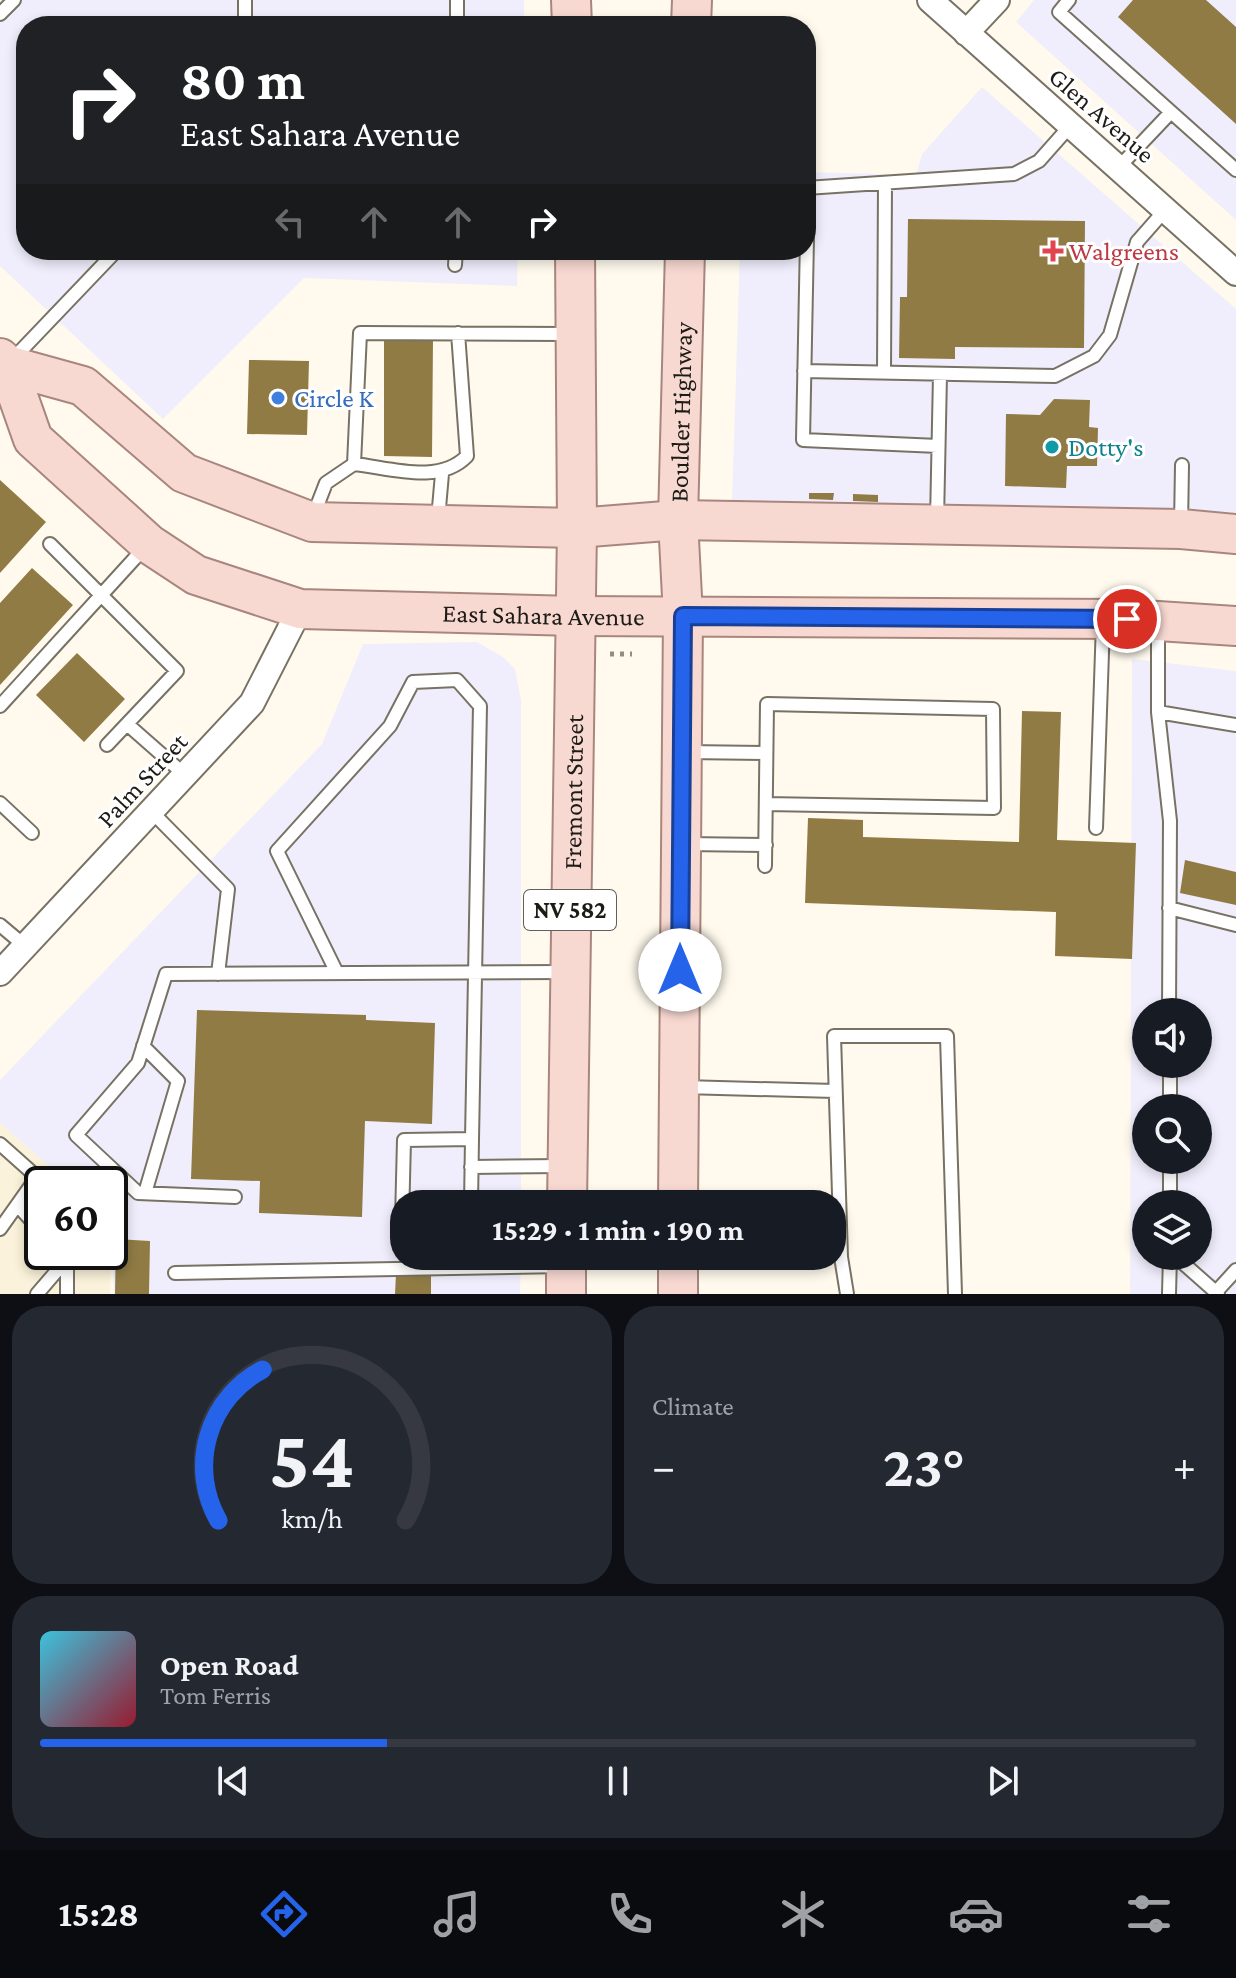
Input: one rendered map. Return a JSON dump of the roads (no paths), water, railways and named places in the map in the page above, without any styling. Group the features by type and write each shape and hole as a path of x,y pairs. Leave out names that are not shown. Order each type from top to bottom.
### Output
{"main road":[{"name":"NV 582","path":"575,260 577,528"},
{"name":"Boulder Highway","path":"683,616 678,520 685,260"},
{"path":"4,362 83,386 184,473 312,522 577,528 678,520 1181,529 1236,534"},
{"name":"East Sahara Avenue","path":"4,362 33,439 149,544 196,575 300,609 575,616 1159,620 1236,626"},
{"name":"Fremont Street","path":"567,1190 577,528"},
{"path":"678,1190 683,616"},
{"path":"678,1270 678,1294"}],"street":[{"name":"Glen Avenue","path":"930,0 1236,273"},
{"path":"966,33 997,0"},
{"name":"Palm Street","path":"0,973 252,703 300,609"}],"lane":[{"path":"0,14 14,0"},
{"path":"1069,0 1059,12 1236,170"},
{"path":"1119,167 1171,112"},
{"path":"816,188 1014,174 1039,161 1070,126"},
{"path":"884,373 885,184"},
{"path":"804,371 1055,376 1094,356 1110,335 1137,242 1166,209"},
{"path":"4,362 107,260"},
{"path":"455,260 455,265"},
{"path":"806,260 803,440 938,446"},
{"path":"354,464 360,333 576,334"},
{"path":"312,522 326,483 354,464 442,474 456,468 467,456 458,333"},
{"path":"937,524 940,375"},
{"path":"1181,529 1182,465"},
{"path":"437,526 442,474"},
{"path":"50,544 177,671 107,745"},
{"path":"0,706 149,544"},
{"path":"1096,828 1103,619"},
{"path":"1159,620 1158,712 1168,791 1169,998"},
{"path":"337,973 277,851 390,726 413,682 457,680 480,706 471,1190"},
{"path":"765,866 767,704 993,709 994,808 766,804"},
{"path":"1158,712 1236,725"},
{"path":"127,724 185,775"},
{"path":"682,752 766,753"},
{"path":"0,803 32,833"},
{"path":"151,811 228,889 218,974"},
{"path":"681,844 766,845"},
{"path":"1169,908 1236,925"},
{"path":"0,925 25,946"},
{"path":"235,1197 138,1193 76,1135 138,1063 166,974 569,972"},
{"path":"847,1294 841,1257 834,1036 947,1036 955,1294"},
{"path":"143,1046 178,1081 145,1193"},
{"path":"679,1087 835,1091"},
{"path":"403,1190 404,1140 472,1139"},
{"path":"0,1144 37,1177 19,1207 0,1229"},
{"path":"471,1167 568,1166"},
{"path":"19,1207 24,1212"},
{"path":"37,1294 54,1270"},
{"path":"65,1270 67,1294"},
{"path":"1169,1294 1172,1270"},
{"path":"1190,1270 1217,1293 1236,1270"},
{"path":"175,1273 566,1272"}],"place":[{"name":"Walgreens","path":"1053,251"},
{"name":"Circle K","path":"278,398"},
{"name":"Dotty's","path":"1052,447"}]}
